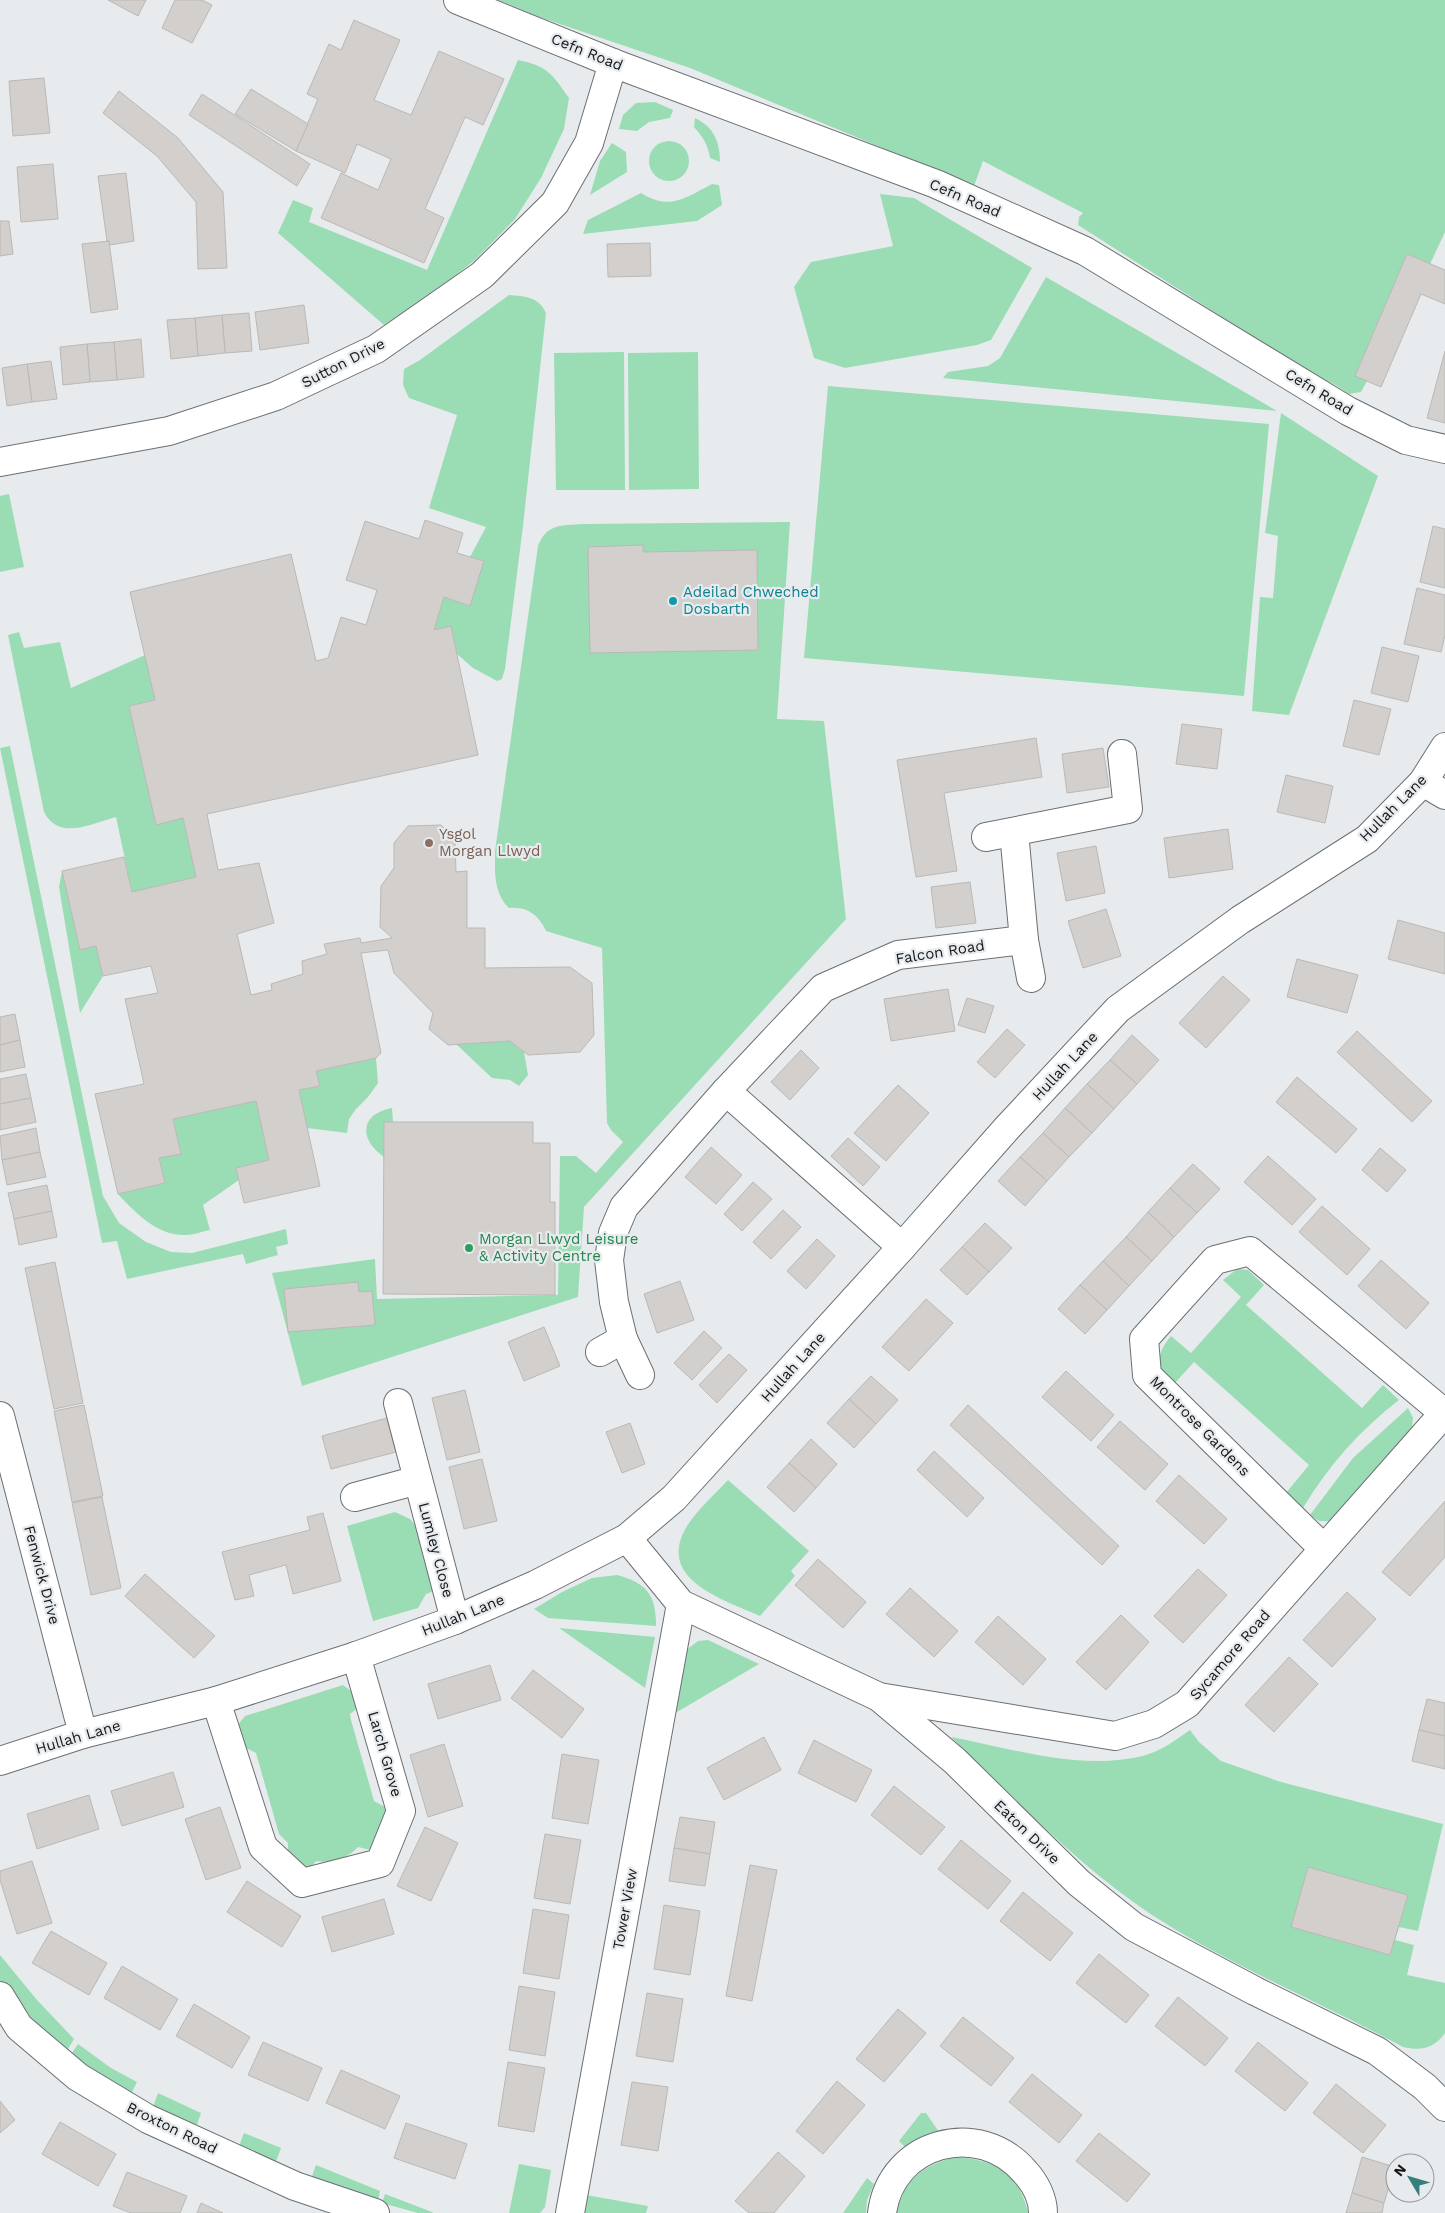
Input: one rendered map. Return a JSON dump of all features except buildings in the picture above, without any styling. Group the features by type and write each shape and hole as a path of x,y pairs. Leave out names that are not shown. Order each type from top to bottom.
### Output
{"street":[{"name":"Cefn Road","path":"458,0 613,63 936,184 1085,251 1348,411 1406,440 1445,449"},
{"name":"Sutton Drive","path":"0,462 169,431 276,396 376,349 482,275 554,202 589,143 613,63"},
{"name":"Hullah Lane","path":"0,1760 84,1734 216,1701 356,1656 455,1620 535,1585 627,1538 674,1498 902,1247 1007,1128 1118,1009 1240,920 1367,839 1434,789 1445,747"},
{"path":"986,837 1128,809 1122,754"},
{"path":"1014,832 1024,940 1031,978"},
{"name":"Falcon Road","path":"640,1375 623,1339 614,1302 609,1260 613,1233 624,1207 726,1091 823,988 898,956 1024,940"},
{"path":"726,1091 902,1247"},
{"name":"Montrose Gardens","path":"1323,1548 1147,1375 1144,1339 1214,1260 1250,1251 1444,1412"},
{"path":"600,1352 623,1339"},
{"name":"Lumley Close","path":"398,1403 455,1620"},
{"name":"Sycamore Road","path":"879,1697 1115,1736 1154,1724 1187,1704 1444,1412"},
{"name":"Fenwick Drive","path":"0,1416 84,1734"},
{"path":"355,1497 418,1480"},
{"name":"Eaton Drive","path":"627,1538 681,1604 879,1697 955,1761 1079,1883 1134,1927 1255,1991 1376,2051 1425,2087 1445,2107"},
{"name":"Tower View","path":"570,2213 681,1604"},
{"name":"Larch Grove","path":"216,1701 263,1847 302,1883 380,1863 401,1811 356,1656"},
{"name":"Broxton Road","path":"0,1996 9,2035 148,2118 295,2186 375,2213"},
{"path":"882,2213 884,2199 896,2174 916,2156 940,2144 966,2142 992,2147 1016,2161 1033,2181 1043,2206 1043,2213"}],"green space":[{"path":"498,0 1445,0 1445,232 1430,264 1407,254 1355,376 1367,381 1361,392 1349,394 1334,384 1313,375 1078,225 1079,217 1083,213 983,161 974,186 690,68 536,16"},
{"path":"518,60 543,68 553,77 569,98 564,129 541,178 515,219 475,260 429,296 384,325 278,233 293,200 313,208 309,222 427,270"},
{"path":"655,102 673,110 670,118 649,122 637,131 619,129 623,115 636,103"},
{"path":"695,118 707,126 715,136 719,148 720,162 710,158 705,141 694,127"},
{"path":"669,141 683,147 689,161 683,175 669,181 655,175 649,161 655,147"},
{"path":"612,143 626,152 627,172 590,195 600,161"},
{"path":"712,184 719,185 722,205 697,221 583,234 588,220 641,193 651,198 669,202 685,198"},
{"path":"880,194 914,198 1032,268 991,340 977,345 845,368 814,358 794,287 811,262 893,246"},
{"path":"1046,277 1277,411 943,378 948,372 988,366 1000,358"},
{"path":"509,295 531,298 540,304 546,313 523,526 505,669 502,679 497,681 473,668 457,654 451,626 434,630 444,597 469,606 483,561 470,557 486,527 429,508 457,415 409,398 403,385 404,369 420,360"},
{"path":"624,352 625,490 556,490 554,353"},
{"path":"698,352 699,489 629,490 628,353"},
{"path":"828,386 1269,424 1244,696 804,658"},
{"path":"1281,413 1378,476 1289,715 1252,711 1260,597 1273,598 1278,536 1265,533"},
{"path":"9,494 24,567 0,572 0,496"},
{"path":"790,522 777,719 824,721 846,919 584,1207 578,1297 302,1386 272,1273 375,1259 377,1299 558,1295 560,1156 576,1156 596,1173 623,1142 607,1123 602,948 546,931 540,920 532,913 521,908 509,908 500,895 496,881 495,851 538,546 550,529 561,526 583,524"},
{"path":"19,632 24,648 60,642 71,688 145,655 155,700 129,706 156,824 183,818 196,877 132,892 116,817 76,828 58,826 50,821 44,812 8,635"},
{"path":"10,746 103,1196 119,1223 146,1242 171,1252 192,1253 286,1229 288,1244 276,1247 278,1255 246,1264 243,1254 127,1279 117,1241 102,1243 0,748"},
{"path":"62,871 80,949 96,946 103,976 80,1013 59,887"},
{"path":"510,1041 524,1052 528,1075 519,1086 510,1080 492,1078 456,1044"},
{"path":"376,1058 378,1083 349,1119 347,1133 307,1128 299,1090 320,1086 316,1071"},
{"path":"256,1101 269,1160 236,1168 239,1180 203,1205 210,1230 187,1235 167,1232 157,1228 140,1216 118,1194 165,1183 159,1158 181,1153 173,1119"},
{"path":"392,1108 393,1122 384,1123 384,1157 370,1143 366,1130 367,1124 374,1115"},
{"path":"1237,1269 1248,1270 1264,1285 1246,1305 1362,1408 1383,1385 1399,1400 1358,1436 1334,1463 1303,1508 1286,1493 1309,1465 1194,1362 1174,1384 1161,1367 1160,1355 1171,1336 1191,1353 1241,1297 1223,1280"},
{"path":"1408,1408 1413,1418 1412,1429 1333,1521 1319,1521 1310,1515 1353,1458"},
{"path":"728,1480 809,1551 791,1571 795,1576 760,1616 712,1594 697,1584 686,1573 680,1560 679,1544 687,1526 701,1508"},
{"path":"395,1512 410,1519 416,1526 434,1591 426,1594 418,1608 373,1621 347,1526"},
{"path":"617,1575 636,1582 648,1592 654,1606 656,1626 548,1618 534,1609 562,1592 592,1578"},
{"path":"559,1628 655,1637 645,1688"},
{"path":"708,1640 759,1664 665,1719 681,1654 698,1641"},
{"path":"343,1685 351,1691 359,1707 350,1714 351,1720 374,1801 387,1808 387,1821 371,1850 358,1847 338,1859 327,1862 316,1861 309,1870 288,1859 288,1843 279,1834 256,1753 242,1746 237,1726 245,1716"},
{"path":"1190,1730 1199,1742 1221,1761 1281,1782 1443,1824 1418,1931 1399,1927 1395,1940 1414,1945 1407,1975 1445,1983 1445,2033 1436,2043 1421,2049 1403,2047 1213,1951 1152,1915 1124,1896 1072,1853 951,1737 1047,1757 1095,1761 1119,1760 1150,1754 1168,1745"},
{"path":"0,1955 37,2000 74,2039 65,2054 19,2014 0,1981"},
{"path":"78,2044 111,2068 137,2082 130,2096 70,2056"},
{"path":"158,2093 201,2113 195,2130 153,2107"},
{"path":"921,2113 926,2113 941,2135 905,2147 899,2141"},
{"path":"244,2133 281,2148 275,2164 238,2149"},
{"path":"954,2157 981,2161 1002,2170 1018,2187 1028,2213 896,2213 904,2191 916,2176 932,2165"},
{"path":"519,2164 551,2170 545,2207 540,2213 509,2213"},
{"path":"316,2165 380,2191 378,2201 311,2179"},
{"path":"867,2178 874,2184 867,2200 866,2213 843,2213"},
{"path":"385,2194 433,2213 418,2213 382,2203"},
{"path":"586,2195 648,2206 646,2213 583,2213"}],"place":[{"name":"Adeilad Chweched Dosbarth","path":"673,601"},
{"name":"Ysgol Morgan Llwyd","path":"429,843"},
{"name":"Morgan Llwyd Leisure & Activity Centre","path":"469,1248"}]}
